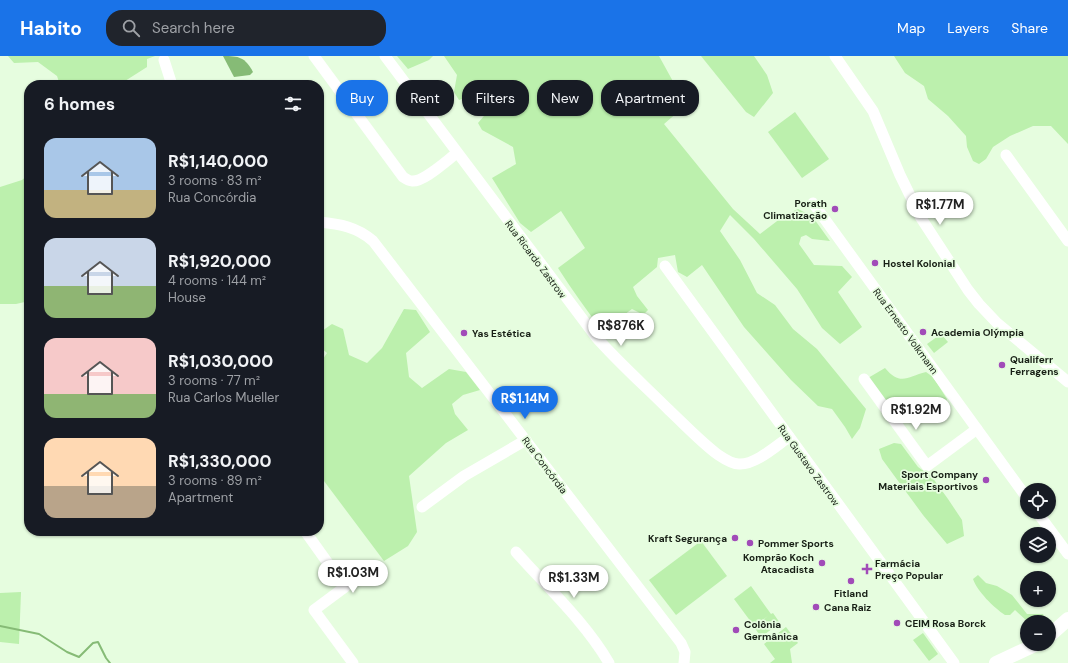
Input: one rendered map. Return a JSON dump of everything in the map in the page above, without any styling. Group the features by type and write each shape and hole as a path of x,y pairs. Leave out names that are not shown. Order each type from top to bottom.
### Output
{"main road":[{"path":"1056,630 1068,619"},
{"path":"996,663 1022,651"},
{"path":"1022,663 1034,651"}],"street":[{"path":"314,56 403,177 410,181 416,181 423,178 457,153"},
{"name":"Rua Ricardo Zastrow","path":"385,56 596,337 619,362 703,442 727,461 736,464 746,464 755,460 789,437"},
{"path":"835,56 873,111 900,175 921,218 968,290 997,323 1068,382"},
{"path":"164,60 170,80"},
{"path":"1006,155 1068,242"},
{"name":"Rua Ernesto Volkmann","path":"813,203 1020,488"},
{"name":"Rua Concórdia","path":"324,222 340,224 354,228 366,234 373,241 680,643 685,652 684,663"},
{"name":"Rua Gustavo Zastrow","path":"665,266 954,663"},
{"path":"864,379 927,466 977,429"},
{"path":"422,507 464,476 526,440"},
{"path":"1042,519 1068,554"},
{"path":"309,536 345,587 314,610 352,663"},
{"path":"516,552 586,630 609,663"}],"shaded area":[{"path":"8,56 155,56 147,59 147,67 127,80 58,80 57,76 38,62 14,63"},
{"path":"223,56 241,58 247,63 253,72 250,75 234,77"},
{"path":"397,56 433,56 429,60 408,69"},
{"path":"444,56 659,56 672,80 601,80 601,116 673,116 664,124 733,209 760,234 785,215 798,209 812,216 830,241 812,239 806,235 801,237 799,244 814,265 842,266 852,277 838,292 862,327 840,344 822,328 797,289 754,239 730,215 720,231 740,260 757,293 775,305 793,329 817,349 866,409 860,428 852,439 832,409 818,406 791,380 744,327 702,265 687,277 678,272 675,255 658,258 657,267 633,287 637,296 648,310 645,313 640,313 632,309 602,331 558,268 585,248 561,211 531,232 520,223 492,178 516,164 513,147 482,130 478,123 484,116 529,116 529,80 462,80 462,99 459,100 454,92 457,75"},
{"path":"701,56 754,56 767,75 773,93 754,117 746,112"},
{"path":"894,56 1068,56 1068,144 1051,126 1033,126 1010,136 993,147 986,159 979,164 973,161 967,147 966,136 948,116 928,99 924,86 905,73"},
{"path":"795,112 829,159 802,178 768,132"},
{"path":"24,178 24,302 16,304 0,304 0,187"},
{"path":"404,309 416,310 430,332 406,353 409,377 422,388 449,369 466,372 480,390 463,395 452,404 455,414 468,430 446,443 409,476 417,532 408,546 384,561 324,481 324,358 327,353 324,350 324,330 332,324 343,329 349,355 367,363 382,348"},
{"path":"941,334 948,342 934,353 927,344"},
{"path":"885,368 891,374 900,379 909,378 926,372 933,377 947,399 944,407 930,417 915,399 899,411 891,409 868,378"},
{"path":"894,443 901,444 918,467 932,477 962,520 964,536 947,544 923,515 882,459 879,449"},
{"path":"701,541 727,576 676,615 649,580"},
{"path":"978,575 986,583 997,586 1012,595 1027,614 1044,615 1020,615 1015,610 1010,615 1005,615 991,604 982,594 973,579"},
{"path":"751,586 771,614 773,613 780,623 761,637 754,627 768,616 754,626 734,599"},
{"path":"21,592 19,644 0,642 0,593"},
{"path":"786,627 798,643 790,649 792,663 770,663 775,659 764,644"},
{"path":"923,633 938,654 929,661 913,640"}],"waterway":[{"path":"0,626 39,634 67,652 79,657 93,643 98,642 110,663"}],"place":[{"name":"Porath Climatização","path":"835,209"},
{"name":"Hostel Kolonial","path":"875,263"},
{"name":"Academia Olýmpia","path":"923,332"},
{"name":"Yas Estética","path":"464,333"},
{"name":"Qualiferr Ferragens","path":"1002,365"},
{"name":"Sport Company Materiais Esportivos","path":"986,480"},
{"name":"Kraft Segurança","path":"735,538"},
{"name":"Pommer Sports","path":"750,543"},
{"name":"Komprão Koch Atacadista","path":"822,563"},
{"name":"Farmácia Preço Popular","path":"867,569"},
{"name":"Fitland","path":"851,581"},
{"name":"Cana Raiz","path":"816,607"},
{"name":"CEIM Rosa Borck","path":"897,623"},
{"name":"Colônia Germânica","path":"736,630"}]}
